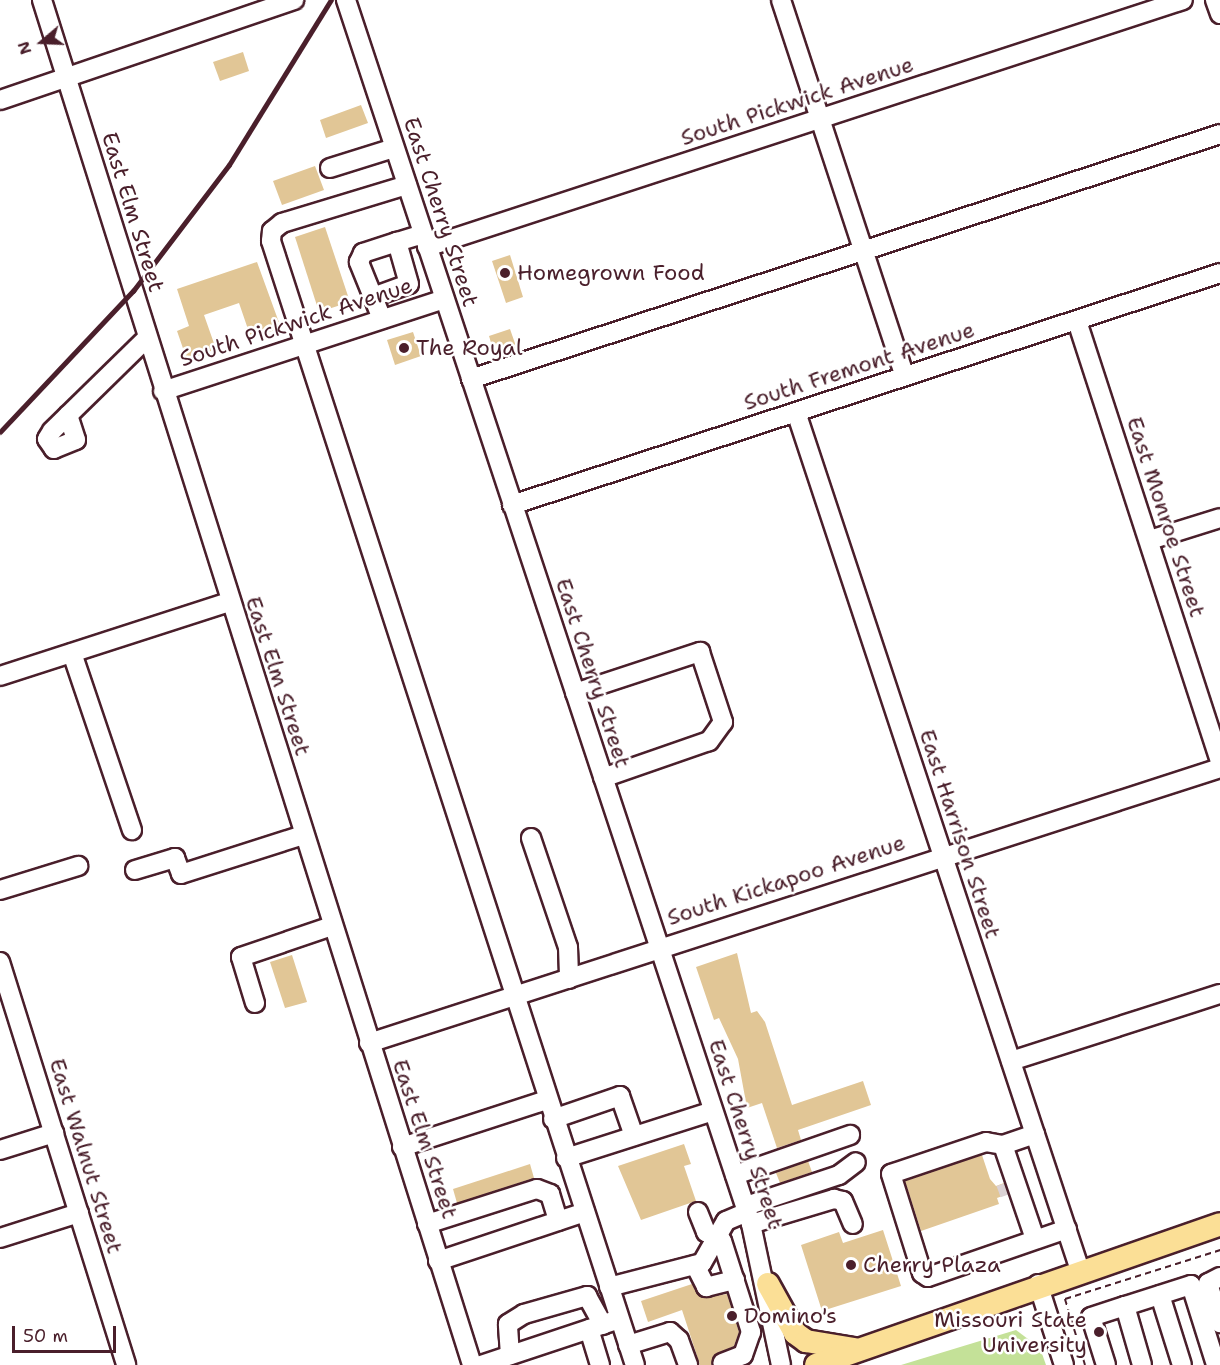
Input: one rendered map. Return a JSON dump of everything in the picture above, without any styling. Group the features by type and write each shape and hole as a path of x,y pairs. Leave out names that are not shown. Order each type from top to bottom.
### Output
{"main road":[{"path":"816,1365 856,1356 1038,1284 1220,1224"},
{"path":"768,1284 795,1333 806,1341 856,1356"}],"street":[{"name":"East Elm Street","path":"42,0 163,391 472,1365"},
{"path":"0,100 294,0"},
{"name":"East Cherry Street","path":"346,0 748,1214 768,1284 781,1365"},
{"path":"781,0 904,375"},
{"name":"South Pickwick Avenue","path":"381,319 359,262 363,253 397,242 425,240 820,118 1183,0"},
{"path":"1215,0 1220,14"},
{"path":"471,379 1220,134"},
{"path":"330,168 394,148"},
{"path":"407,185 272,231 304,345 609,1287 600,1365"},
{"path":"373,297 409,284 397,242"},
{"name":"South Fremont Avenue","path":"512,505 1220,273"},
{"name":"South Pickwick Avenue","path":"163,391 444,299"},
{"name":"East Monroe Street","path":"1077,321 1150,540 1220,762"},
{"path":"68,415 147,338"},
{"name":"East Harrison Street","path":"796,412 1080,1270"},
{"path":"1150,540 1220,518"},
{"path":"0,676 230,602"},
{"path":"575,693 700,652 723,722 709,741 603,778"},
{"path":"72,653 132,830"},
{"name":"South Kickapoo Avenue","path":"369,1043 941,855 1220,768"},
{"path":"135,870 175,858 181,874 303,835"},
{"path":"531,838 568,946 569,979"},
{"path":"0,890 78,866"},
{"path":"255,1003 241,957 332,926"},
{"name":"East Walnut Street","path":"0,962 126,1365"},
{"path":"1011,1060 1220,994"},
{"path":"553,1119 620,1096 634,1136"},
{"path":"402,1147 547,1100"},
{"path":"566,1158 713,1111"},
{"path":"0,1150 54,1133"},
{"path":"1006,1154 1035,1134"},
{"path":"735,1175 850,1135"},
{"path":"1035,1239 1006,1154 986,1142 891,1174 922,1273 928,1276 1067,1229"},
{"path":"1006,1154 1007,1188 1027,1217"},
{"path":"609,1287 695,1264 709,1257 726,1221 748,1214 839,1175 856,1162"},
{"path":"427,1224 537,1190 549,1194 558,1221"},
{"path":"748,1214 834,1198 843,1201 853,1224"},
{"path":"438,1261 585,1212"},
{"path":"698,1212 706,1232 719,1237 735,1280 751,1336 743,1355 722,1363"},
{"path":"0,1238 79,1213"},
{"path":"695,1264 706,1287 735,1280"},
{"path":"1220,1277 1208,1283 1220,1323"},
{"path":"1038,1284 1064,1365"},
{"path":"1106,1365 1091,1317 1191,1285 1216,1365"},
{"path":"1160,1295 1182,1365"},
{"path":"510,1355 508,1324 524,1314 587,1296 604,1324 628,1345 634,1365"},
{"path":"1125,1306 1142,1365"},
{"path":"480,1365 604,1324"},
{"path":"628,1345 670,1332 680,1340 688,1365"}],"green space":[{"path":"1016,1330 1040,1348 1046,1365 901,1365"}],"building":[{"path":"243,52 249,71 220,81 213,62"},
{"path":"361,105 368,123 326,138 320,120"},
{"path":"315,166 324,190 282,205 273,181"},
{"path":"325,227 350,302 319,312 295,237"},
{"path":"510,255 523,297 506,303 492,261"},
{"path":"257,262 281,328 251,338 239,303 204,315 216,349 187,360 177,331 189,326 177,289"},
{"path":"510,329 518,352 496,359 489,336"},
{"name":"The Royal","path":"413,332 421,356 395,365 387,340"},
{"path":"737,953 751,1013 757,1011 765,1022 792,1105 863,1081 871,1105 798,1130 801,1140 777,1148 762,1103 747,1108 738,1059 719,1018 714,1020 696,967"},
{"path":"292,955 307,1002 285,1008 270,962"},
{"path":"684,1144 691,1164 684,1166 696,1201 641,1220 618,1166"},
{"path":"982,1155 990,1179 996,1186 1004,1183 1008,1194 997,1198 999,1204 921,1231 905,1181"},
{"path":"808,1161 812,1172 780,1183 776,1173"},
{"path":"530,1164 534,1178 457,1203 453,1189"},
{"name":"Cherry Plaza","path":"883,1230 901,1286 822,1311 801,1245 839,1232 843,1243"},
{"path":"692,1284 703,1298 727,1294 739,1332 734,1346 714,1355 711,1365 700,1365 682,1310 648,1322 641,1301"}],"tunnel":[{"path":"1005,1183 1009,1194"}],"railway":[{"path":"0,432 133,291 229,165 331,0"}],"place":[{"name":"Homegrown Food","path":"505,273"},
{"name":"The Royal","path":"404,348"},
{"name":"Cherry Plaza","path":"851,1265"},
{"name":"Domino's","path":"732,1316"},
{"name":"Missouri State University","path":"1099,1332"}]}
